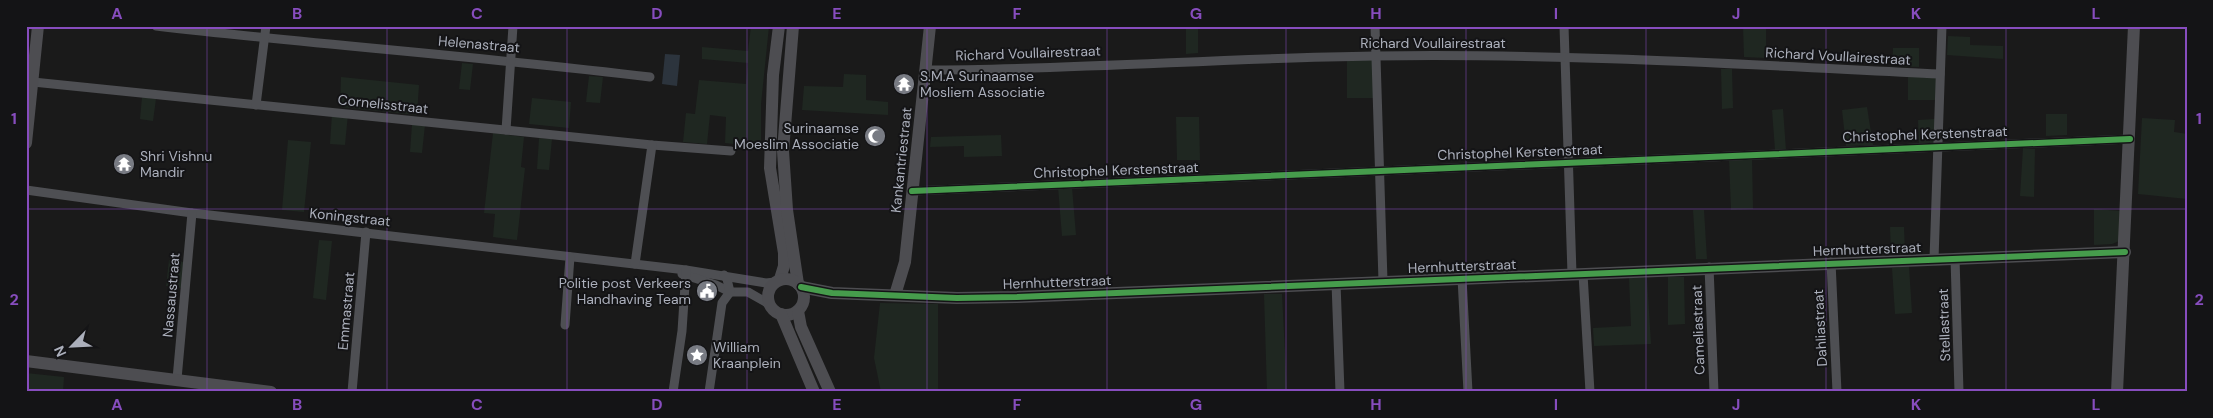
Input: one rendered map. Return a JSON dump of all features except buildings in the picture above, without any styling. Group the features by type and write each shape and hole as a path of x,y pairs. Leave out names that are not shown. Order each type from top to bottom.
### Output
{"street":[{"path":"26,142 28,101 33,82 38,26"},
{"name":"Helenastraat","path":"156,26 264,39 511,60 650,77"},
{"path":"256,105 266,26"},
{"path":"506,130 513,26"},
{"path":"779,26 773,74 770,168 784,253 784,266 777,281 768,293 769,304 773,310 781,314 790,315 801,306"},
{"path":"792,26 783,151 787,210 800,285 800,327 830,392"},
{"name":"Kankantriestraat","path":"895,295 905,262 930,26"},
{"path":"1375,26 1382,281"},
{"path":"1564,26 1570,163 1578,274 1590,392"},
{"path":"1934,259 1942,26"},
{"path":"2117,392 2134,26"},
{"name":"Richard Voullairestraat","path":"925,70 1021,70 1197,60 1376,56 1566,57 1940,74"},
{"name":"Cornelisstraat","path":"33,82 652,145 731,151"},
{"name":"Christophel Kerstenstraat","path":"912,191 2130,139"},
{"path":"635,264 652,145"},
{"name":"Koningstraat","path":"26,190 192,213 671,269 686,273 730,292 748,292 769,304"},
{"name":"Nassaustraat","path":"177,379 192,213"},
{"name":"Emmastraat","path":"352,392 366,232"},
{"name":"Hernhutterstraat","path":"800,285 832,293 1017,297 1831,262 2125,252"},
{"path":"565,325 570,257"},
{"name":"Stellastraat","path":"1955,258 1959,392"},
{"path":"905,262 908,285 918,296"},
{"name":"Dahliastraat","path":"1831,262 1837,392"},
{"name":"Cameliastraat","path":"1709,267 1714,392"},
{"path":"673,392 682,332 686,273"},
{"name":"Koningstraat","path":"686,273 724,275 758,282 777,281"},
{"path":"710,392 719,320 724,298 730,292 724,275"},
{"path":"777,281 788,278 800,285"},
{"path":"1462,278 1468,392"},
{"path":"1336,283 1340,392"},
{"name":"Hernhutterstraat","path":"801,306 818,296 832,293"},
{"path":"800,327 806,307 818,296"},
{"path":"781,314 814,392"},
{"path":"26,361 177,379 190,386 270,392"}],"shaded area":[{"path":"751,26 769,26 761,104 761,147 725,143 726,117 710,115 707,144 683,142 686,113 695,114 699,80 746,84 748,63 702,59 702,47 748,51"},
{"path":"1186,26 1198,26 1198,53 1186,54"},
{"path":"1743,26 1779,26 1766,28 1766,58 1744,57"},
{"path":"1948,36 1970,37 1970,45 2003,46 2003,59 1947,55"},
{"path":"1893,48 1919,48 1919,67 1892,66"},
{"path":"665,54 680,55 677,86 662,84"},
{"path":"1347,58 1372,60 1375,98 1347,98"},
{"path":"462,63 473,64 470,90 459,89"},
{"path":"1721,69 1732,69 1733,108 1722,109"},
{"path":"844,74 866,75 866,100 888,102 888,115 802,110 804,86 843,87"},
{"path":"589,76 603,77 600,103 586,102"},
{"path":"1908,76 1936,78 1936,100 1908,100"},
{"path":"341,77 419,85 417,115 340,107"},
{"path":"142,97 156,99 153,121 140,119"},
{"path":"532,98 571,102 569,128 529,124"},
{"path":"1867,107 1873,145 1846,146 1842,110"},
{"path":"1783,109 1786,150 1775,150 1772,110"},
{"path":"332,113 348,114 345,145 330,144"},
{"path":"2046,114 2067,114 2067,135 2046,136"},
{"path":"1176,117 1199,117 1200,160 1177,160"},
{"path":"2142,118 2175,120 2174,132 2187,134 2187,199 2138,194"},
{"path":"1935,119 1934,143 1919,144 1918,120"},
{"path":"412,124 425,125 422,153 410,152"},
{"path":"493,133 524,137 521,167 525,168 517,240 493,237 495,214 484,213"},
{"path":"1001,135 1002,156 964,157 964,146 930,147 931,137"},
{"path":"539,138 552,139 549,170 537,169"},
{"path":"288,140 311,142 304,212 282,210"},
{"path":"2023,148 2035,149 2034,197 2020,196"},
{"path":"1752,157 1753,209 1731,210 1729,158"},
{"path":"1058,187 1072,187 1076,235 1062,236"},
{"path":"2094,209 2122,211 2119,241 2112,244 2094,245"},
{"path":"1693,210 1704,210 1707,259 1696,259"},
{"path":"1890,227 1904,227 1905,253 1891,254"},
{"path":"319,240 332,241 326,300 313,298"},
{"path":"169,260 184,262 182,288 166,286"},
{"path":"1909,266 1912,313 1895,314 1892,268"},
{"path":"1668,277 1684,277 1685,324 1668,325"},
{"path":"1629,278 1647,278 1651,344 1594,346 1593,328 1631,326"},
{"path":"1264,294 1282,294 1287,392 1267,392"},
{"path":"880,303 938,304 938,392 881,392 874,358"},
{"path":"26,373 64,377 63,392 26,392"}],"cycle path":[{"path":"912,191 2130,139"},
{"path":"801,287 832,293 957,298 1017,297 2125,252"}],"place":[{"name":"S.M.A Surinaamse Mosliem Associatie","path":"904,84"},
{"name":"Surinaamse Moeslim Associatie","path":"875,136"},
{"name":"Shri Vishnu Mandir","path":"124,164"},
{"name":"Politie post Verkeers Handhaving Team","path":"707,291"},
{"name":"William Kraanplein","path":"697,355"}]}
